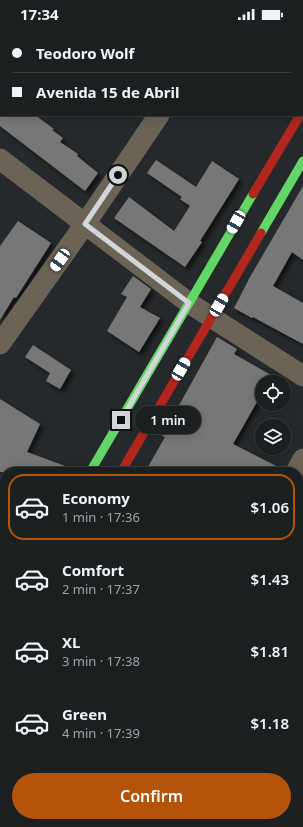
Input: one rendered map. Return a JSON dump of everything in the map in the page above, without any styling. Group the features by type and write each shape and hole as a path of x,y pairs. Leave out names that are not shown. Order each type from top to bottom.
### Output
{"main road":[{"path":"93,467 299,116"},
{"path":"124,467 303,161"}],"street":[{"path":"0,344 85,224 158,116"},
{"path":"0,159 189,303 303,376"}],"building":[{"path":"0,116 36,116 54,129 52,130 63,138 60,142 78,154 77,156 98,173 85,191 0,126"},
{"path":"156,160 196,187 212,161 239,179 200,241 202,242 185,267 114,218 129,197 174,231 190,206 180,199 182,197 147,173"},
{"path":"303,186 303,260 292,252 273,286 303,303 303,344 234,308 250,277"},
{"path":"18,221 51,243 0,320 0,246"},
{"path":"133,276 151,289 140,307 160,318 139,352 107,331 127,297 121,294"},
{"path":"217,337 237,349 234,354 271,375 255,375 255,405 233,444 278,467 148,467 165,437 162,436"},
{"path":"33,345 71,370 60,389 46,381 50,373 25,357"},
{"path":"0,399 40,424 27,452 68,467 0,467"}],"traffic: fast":[{"path":"261,233 303,161"},
{"path":"93,467 253,194"}],"traffic: jam":[{"path":"253,194 299,116"},
{"path":"124,467 261,233"}],"route":[{"path":"118,175 85,224 189,303 121,420"}]}
